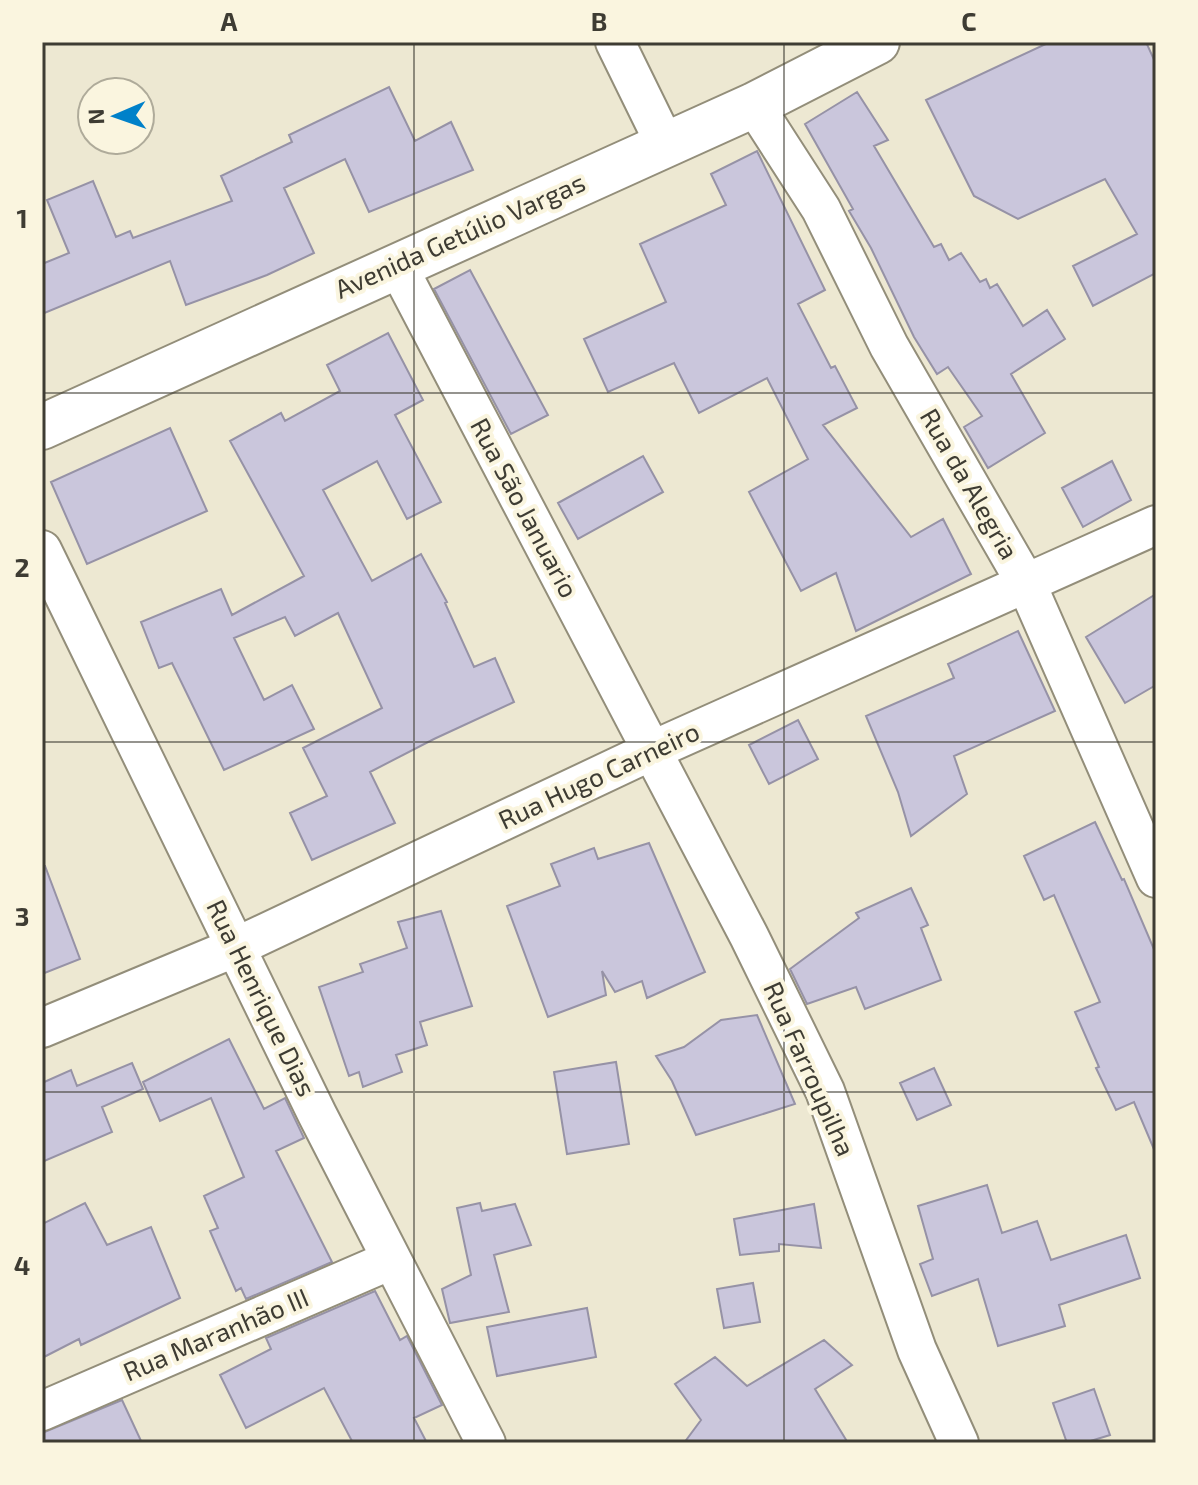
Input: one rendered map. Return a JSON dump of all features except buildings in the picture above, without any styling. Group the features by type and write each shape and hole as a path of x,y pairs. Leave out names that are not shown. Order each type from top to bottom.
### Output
{"street":[{"path":"615,42 665,144"},
{"name":"Avenida Getúlio Vargas","path":"42,427 754,105 877,42"},
{"name":"Rua da Alegria","path":"754,105 821,209 889,346 1027,585 1156,878"},
{"name":"Rua São Januario","path":"397,265 651,751"},
{"name":"Rua Hugo Carneiro","path":"42,1028 236,947 651,751 1156,525"},
{"name":"Rua Henrique Dias","path":"42,550 391,1260 486,1443"},
{"name":"Rua Farroupilha","path":"651,751 749,936 825,1091 917,1350 959,1443"},
{"name":"Rua Maranhão III","path":"42,1411 391,1260"}]}
